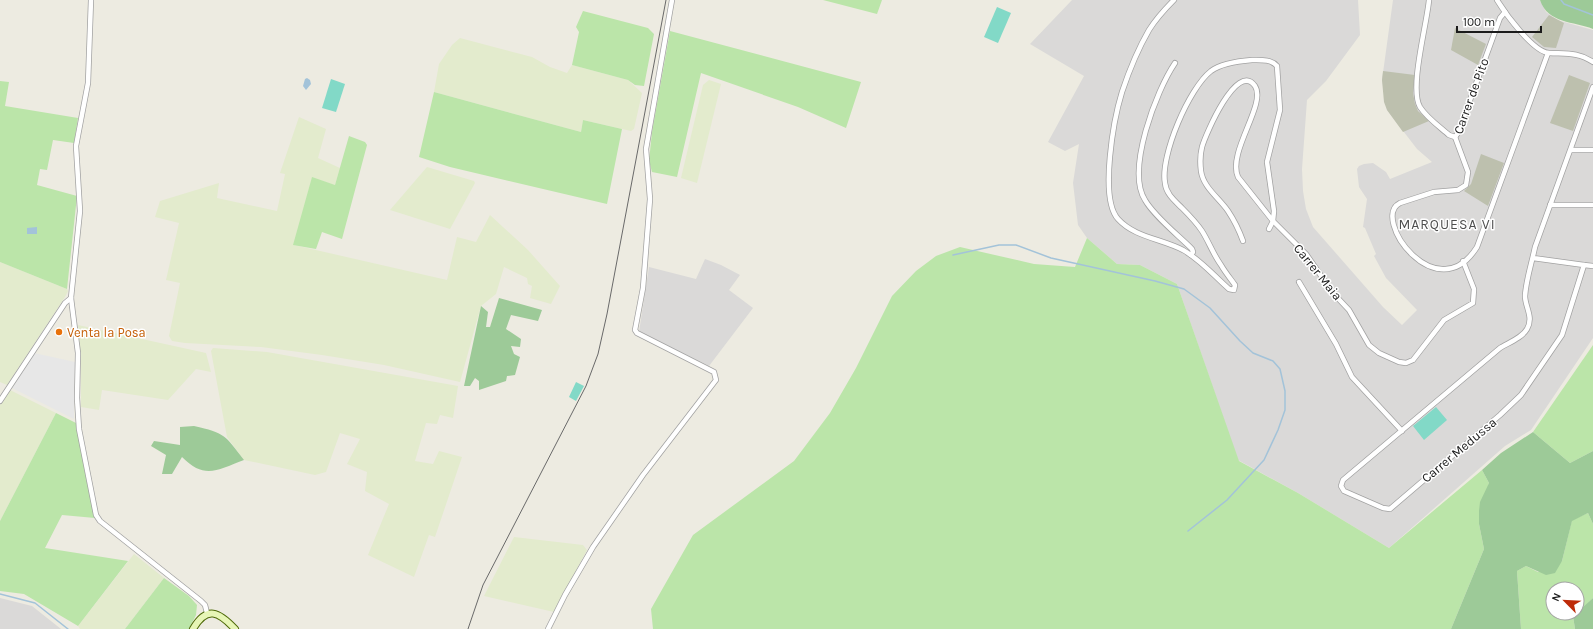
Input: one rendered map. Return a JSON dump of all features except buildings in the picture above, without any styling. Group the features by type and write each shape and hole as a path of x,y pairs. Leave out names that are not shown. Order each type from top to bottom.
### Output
{"main road":[{"path":"193,629 199,619 207,613 221,616 235,629"}],"street":[{"path":"91,0 88,83 76,146 80,211 70,298 78,352 77,398 79,428 96,515 104,526 201,601 205,605 207,613"},
{"path":"548,629 565,595 593,547 643,475 716,380 714,372 637,333 635,330 643,288 650,199 646,149 672,0"},
{"path":"1174,0 1158,17 1150,29 1122,91 1110,156 1108,193 1113,212 1124,224 1142,235 1178,248 1191,255 1229,290 1234,290 1235,285 1220,265 1201,230 1168,193 1164,178 1173,137 1190,100 1209,73 1228,64 1245,60 1264,60 1274,63 1277,66 1280,110 1267,162 1274,211 1273,221 1269,229"},
{"path":"1429,0 1422,44 1418,100 1424,112 1450,135 1455,137"},
{"path":"1497,0 1504,12 1531,42 1548,53 1573,53 1581,55 1593,62"},
{"name":"Carrer de Pito","path":"1463,261 1444,270 1425,265 1416,259 1395,230 1392,221 1392,213 1398,204 1437,191 1458,190 1466,185 1469,178 1468,172 1455,137 1500,18 1504,12"},
{"path":"1463,261 1475,250 1478,245 1548,53"},
{"path":"1175,64 1162,88 1145,135 1140,164 1139,182 1145,201 1192,249 1193,252 1191,255"},
{"path":"1243,241 1228,211 1204,183 1200,162 1204,140 1220,108 1231,89 1241,83 1255,86 1257,94 1251,118 1236,158 1236,173 1258,204 1273,221"},
{"name":"Carrer Medussa","path":"1584,265 1562,335 1521,395 1509,407 1390,508 1383,508 1343,490 1341,486 1343,480 1500,348 1525,331 1530,321 1525,295 1533,258 1550,205 1593,87"},
{"path":"1570,150 1593,150"},
{"path":"1550,205 1593,206"},
{"name":"Carrer Maia","path":"1273,221 1308,257 1330,290 1349,310 1369,345 1383,355 1403,363 1413,360 1444,320 1473,303 1474,289 1463,261"},
{"path":"1533,258 1593,266"},
{"path":"1300,282 1336,344 1352,377 1402,431"},
{"path":"0,401 65,303 70,298"}],"shaded area":[{"path":"1072,0 1358,0 1360,35 1326,81 1307,100 1302,169 1303,191 1306,209 1313,227 1383,307 1402,325 1417,310 1386,278 1374,256 1376,254 1365,228 1363,227 1367,199 1359,187 1357,169 1359,166 1364,164 1373,163 1386,172 1390,179 1432,162 1417,149 1387,110 1382,80 1393,0 1540,0 1546,12 1557,20 1593,30 1593,338 1531,430 1505,446 1389,548 1298,493 1238,460 1177,284 1140,265 1117,264 1087,238 1078,225 1073,183 1079,144 1065,151 1048,142 1084,76 1030,44"},
{"path":"997,7 1011,13 998,43 984,37"},
{"path":"1549,15 1564,23 1556,48 1544,47 1532,37"},
{"path":"1455,28 1486,44 1478,65 1451,50"},
{"path":"460,38 532,57 550,67 567,73 572,65 628,80 642,93 634,129 631,131 583,120 581,132 434,92 439,64 452,45"},
{"path":"1383,71 1415,75 1413,93 1415,104 1418,111 1429,121 1403,132 1387,110 1384,102 1382,80"},
{"path":"1569,75 1590,83 1573,131 1550,123"},
{"path":"307,78 310,80 311,84 306,90 303,86 305,79"},
{"path":"331,79 345,84 336,112 322,108"},
{"path":"709,80 721,84 697,183 681,178 703,85"},
{"path":"299,117 326,129 318,158 340,168 335,185 312,178 294,245 447,280 457,237 476,242 490,215 528,250 560,286 551,304 530,298 532,286 528,284 527,278 504,267 496,294 481,306 460,382 384,365 322,355 261,347 172,341 169,336 180,283 166,280 179,223 155,217 160,201 219,183 217,198 277,211 285,174 280,173"},
{"path":"1481,154 1504,163 1488,206 1464,191 1471,184"},
{"path":"427,167 474,181 475,183 450,229 390,210"},
{"path":"37,227 37,234 27,234 27,228"},
{"path":"705,259 740,275 729,290 753,308 709,366 639,332 649,267 696,279"},
{"path":"0,262 67,289 68,291 7,385 0,382"},
{"path":"78,325 206,353 211,372 196,369 168,400 102,390 99,410 81,407 81,362"},
{"path":"213,348 267,352 458,386 453,418 440,415 437,424 426,423 415,461 433,464 439,451 462,457 435,537 429,535 414,577 368,555 389,504 365,491 367,472 347,464 360,439 340,433 326,472 315,475 244,460 227,437 211,351"},
{"path":"34,353 75,362 74,419 12,388"},
{"path":"576,382 584,386 576,401 569,397"},
{"path":"10,390 56,413 0,521 0,405"},
{"path":"1436,407 1447,420 1424,440 1413,426"},
{"path":"514,537 583,545 587,550 554,612 484,596"},
{"path":"134,554 164,578 125,629 80,629 78,626"},
{"path":"0,598 32,606 61,629 0,629"}],"green space":[{"path":"823,0 882,0 877,14"},
{"path":"1540,0 1593,0 1593,29 1555,18 1544,8"},
{"path":"583,11 648,28 654,34 644,86 635,85 628,80 572,65 579,32 576,27"},
{"path":"670,31 861,82 846,128 798,107 701,73 677,177 652,172 649,161 652,132"},
{"path":"0,81 9,82 5,106 78,118 74,143 53,140 47,170 40,169 37,185 77,196 67,289 0,262"},
{"path":"434,92 581,132 583,120 622,129 607,204 450,167 419,157"},
{"path":"349,136 365,142 367,145 342,239 322,232 316,249 293,245 312,177 335,185"},
{"path":"1087,238 1117,264 1140,265 1177,284 1239,461 1298,493 1389,548 1482,470 1489,483 1479,524 1484,549 1451,629 653,629 651,609 693,535 794,461 830,413 856,368 892,296 916,271 936,256 960,247 1034,264 1075,267"},
{"path":"499,298 542,310 538,321 511,315 506,329 521,339 520,347 511,346 514,354 520,357 515,375 507,376 506,381 479,390 479,381 475,378 470,386 464,386 481,306 488,312 486,327 490,327"},
{"path":"1593,345 1593,451 1570,463 1533,432"},
{"path":"56,413 76,423 95,518 62,515 45,548 128,561 78,626 24,594 0,591 0,521"},
{"path":"194,426 224,436 244,460 219,470 205,471 198,469 182,457 172,474 162,474 166,455 151,446 154,441 180,445 180,427"},
{"path":"1533,432 1570,463 1593,451 1593,524 1588,513 1572,521 1562,561 1555,573 1546,575 1526,566 1517,571 1521,629 1451,629 1484,549 1479,524 1479,511 1480,502 1489,483 1482,470 1501,453"},
{"path":"1588,513 1593,524 1593,598 1585,606 1585,581 1545,581 1545,621 1574,621 1575,629 1521,629 1517,571 1526,566 1538,572 1562,561 1572,520"},
{"path":"164,578 189,596 197,605 196,615 189,629 125,629"},
{"path":"1593,598 1593,629 1575,629 1574,621 1585,621 1585,605"}],"waterway":[{"path":"1561,0 1564,4 1593,15"},
{"path":"953,255 999,245 1016,245 1051,258 1155,281 1184,289 1210,308 1253,353 1273,361 1280,369 1285,391 1285,410 1278,430 1264,460 1227,500 1188,531"},
{"path":"0,594 35,603 68,629"}],"tram line":[{"path":"468,629 483,585 586,386 598,354 607,314 666,0"}],"place":[{"name":"Venta la Posa","path":"59,332"}],"district":[{"name":"MARQUESA VI","path":"1447,224"}]}
